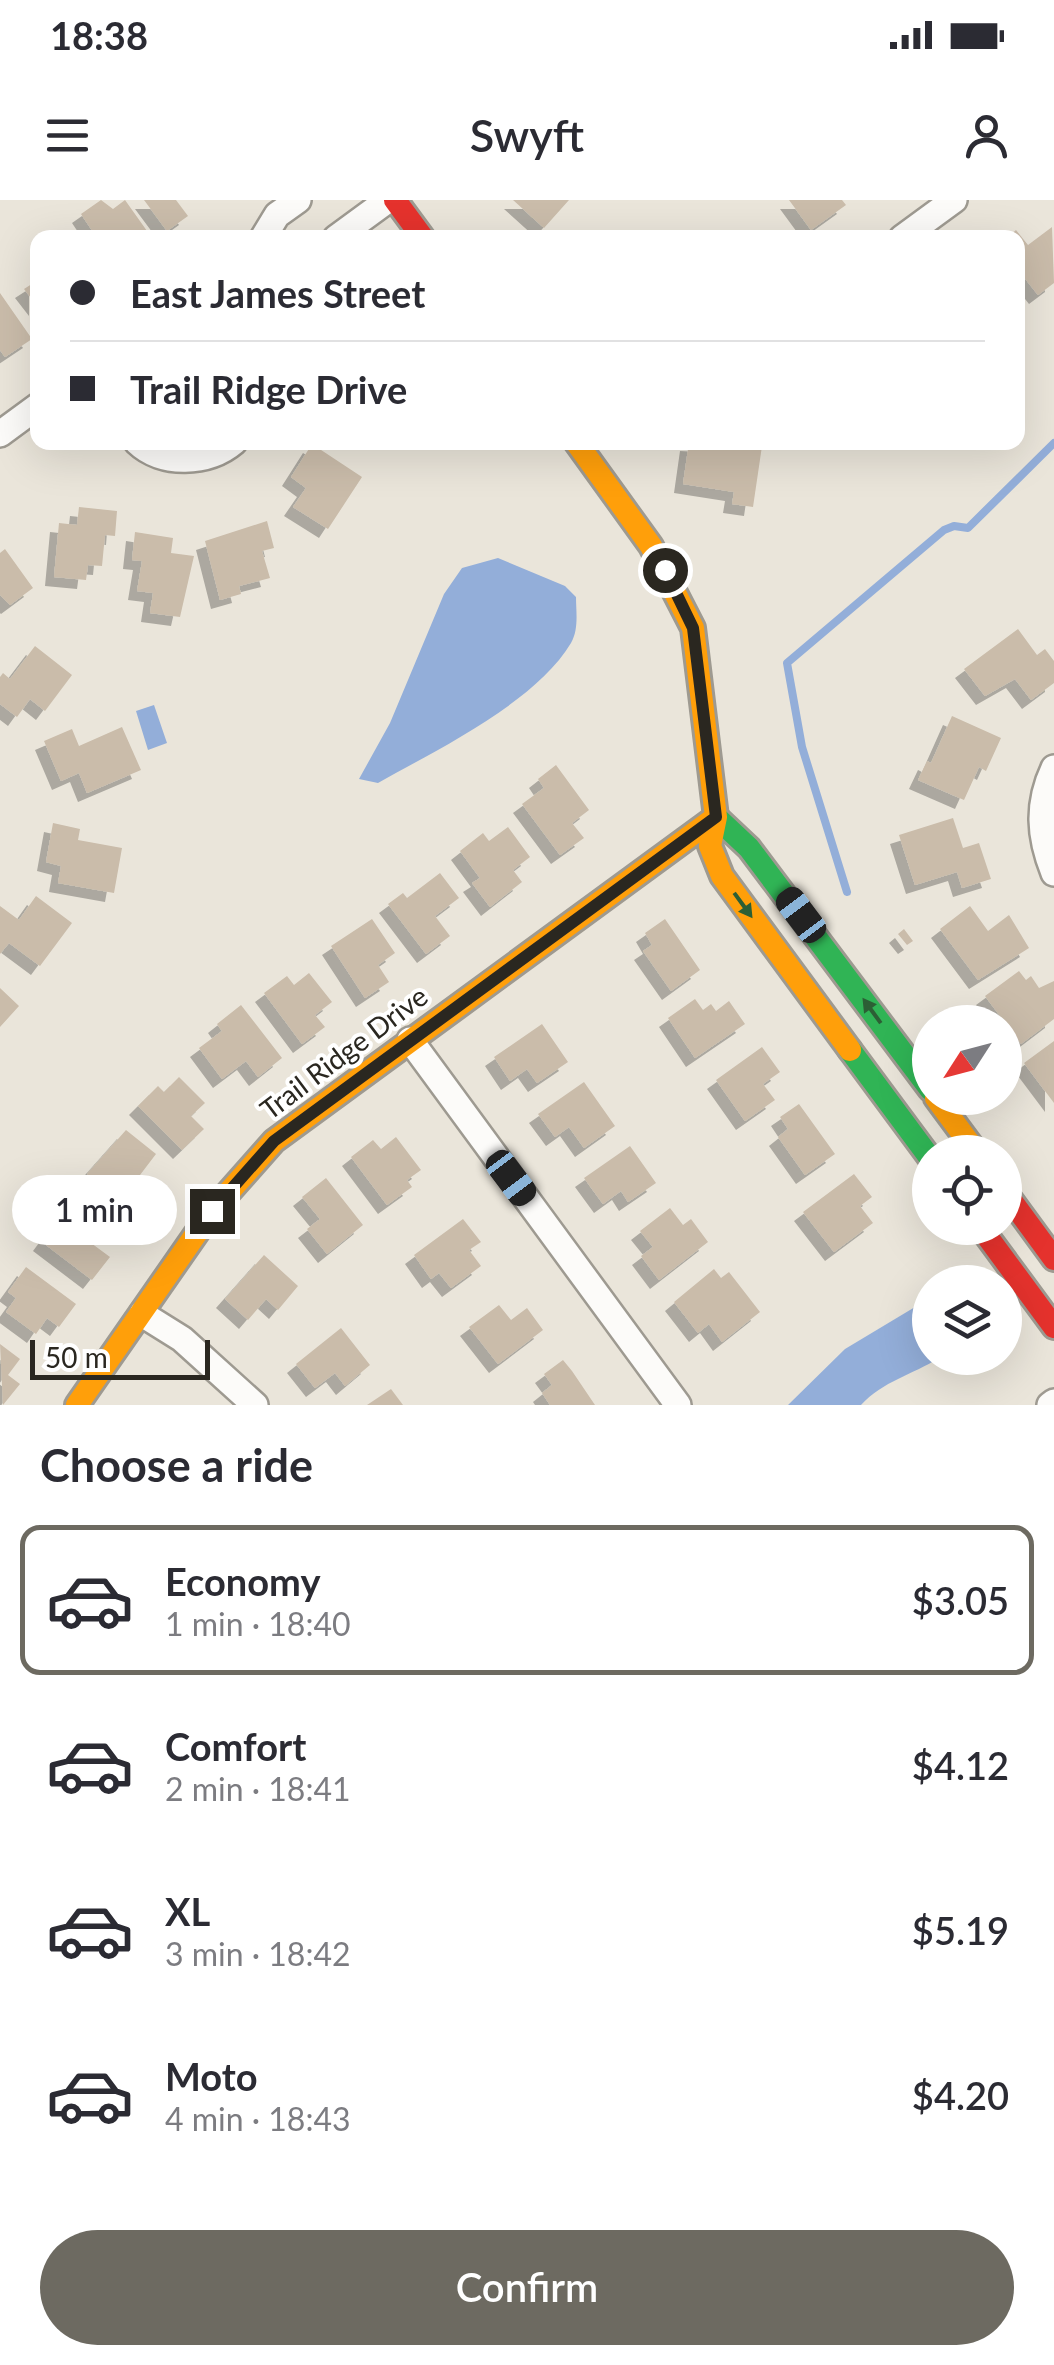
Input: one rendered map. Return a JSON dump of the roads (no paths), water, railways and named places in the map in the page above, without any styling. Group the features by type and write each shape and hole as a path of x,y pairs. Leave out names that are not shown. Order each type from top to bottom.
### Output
{"street":[{"path":"268,230 277,215 298,200"},
{"path":"348,230 392,200 416,230"},
{"path":"913,230 954,200"},
{"path":"0,434 30,412"},
{"path":"152,450 169,459 202,458 218,450"},
{"path":"582,450 651,546 693,628 716,817 710,846 722,876 913,1135"},
{"path":"1054,768 1042,807 1045,850 1054,873"},
{"path":"716,817 750,848 912,1065"},
{"name":"Trail Ridge Drive","path":"77,1405 192,1238 251,1163 410,1040 716,817"},
{"path":"410,1040 678,1405"},
{"path":"1022,1215 1054,1259"},
{"path":"994,1245 1054,1327"},
{"path":"142,1314 182,1339 256,1405"}],"water":[{"path":"498,558 565,586 576,597 576,626 571,643 534,685 484,723 378,783 359,779 390,723 444,594 462,568"},
{"path":"154,705 167,743 148,750 136,711"},
{"path":"912,1309 912,1372 861,1405 788,1405 845,1349"}],"waterway":[{"path":"847,892 802,747 787,663 944,530 954,526 968,528 1054,443"}]}
